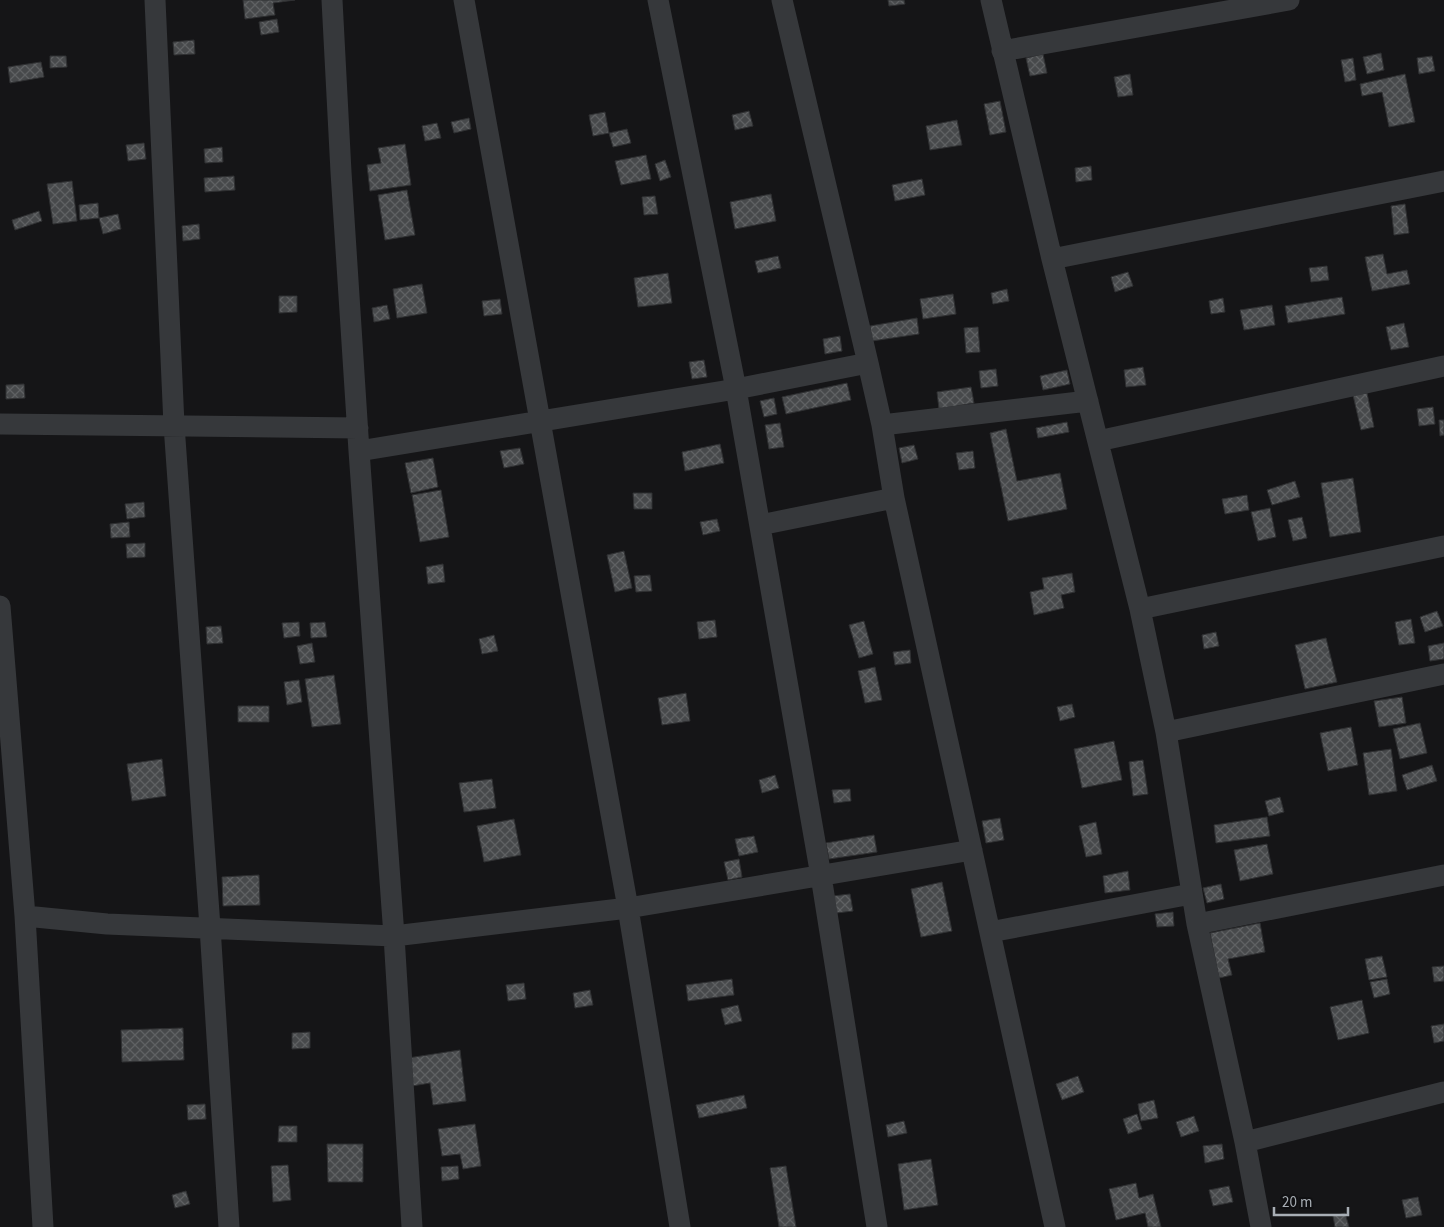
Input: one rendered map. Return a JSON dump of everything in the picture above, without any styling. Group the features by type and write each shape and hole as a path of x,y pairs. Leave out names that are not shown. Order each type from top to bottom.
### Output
{"street":[{"path":"154,0 174,425 210,928 229,1227"},
{"path":"332,0 359,451 394,936 412,1227"},
{"path":"464,0 628,908 680,1227"},
{"path":"658,0 736,389 821,876 876,1227"},
{"path":"782,0 882,425 894,498 1056,1227"},
{"path":"991,0 1052,259 1140,609 1166,732 1191,894 1261,1227"},
{"path":"1002,52 1290,0"},
{"path":"1052,259 1444,181"},
{"path":"359,451 736,389 868,363"},
{"path":"1098,441 1444,366"},
{"path":"882,425 1088,401"},
{"path":"0,424 358,428"},
{"path":"760,525 894,498"},
{"path":"1140,609 1444,546"},
{"path":"0,606 25,916 43,1227"},
{"path":"1166,732 1444,674"},
{"path":"25,916 107,924 394,936 628,908 972,850"},
{"path":"1197,924 1444,875"},
{"path":"990,932 1191,894"},
{"path":"1244,1142 1444,1092"}],"building":[{"path":"243,0 295,0 273,3 275,15 245,19"},
{"path":"888,0 904,0 905,4 889,6"},
{"path":"277,19 279,32 261,35 259,22"},
{"path":"194,40 195,54 174,55 173,42"},
{"path":"1381,53 1384,70 1367,74 1363,57"},
{"path":"1043,54 1047,73 1030,76 1026,58"},
{"path":"50,56 66,56 67,67 50,68"},
{"path":"1432,56 1435,71 1419,74 1417,58"},
{"path":"1353,58 1356,80 1345,82 1341,60"},
{"path":"41,62 44,77 10,83 8,67"},
{"path":"1130,74 1133,95 1118,97 1114,77"},
{"path":"1405,74 1415,122 1389,127 1382,92 1362,96 1360,84"},
{"path":"1000,101 1006,132 990,135 984,104"},
{"path":"749,111 753,126 735,130 732,115"},
{"path":"605,112 609,133 593,136 589,115"},
{"path":"469,118 471,129 454,133 451,122"},
{"path":"957,120 962,145 930,150 926,126"},
{"path":"437,123 441,138 425,141 422,126"},
{"path":"627,129 631,143 613,147 609,133"},
{"path":"144,143 146,159 128,161 126,145"},
{"path":"405,144 411,185 370,191 367,165 381,163 378,148"},
{"path":"222,147 223,162 205,163 204,149"},
{"path":"646,155 651,179 621,185 615,161"},
{"path":"665,160 671,177 660,181 655,164"},
{"path":"1091,166 1092,180 1076,182 1075,168"},
{"path":"234,176 235,190 205,192 204,178"},
{"path":"922,179 925,195 895,201 892,185"},
{"path":"72,181 77,221 53,224 47,184"},
{"path":"407,190 415,235 385,240 378,195"},
{"path":"771,194 776,221 735,229 730,202"},
{"path":"655,196 658,214 644,215 642,197"},
{"path":"98,203 99,218 80,220 79,205"},
{"path":"1405,204 1409,233 1394,235 1391,206"},
{"path":"39,211 42,221 15,230 12,220"},
{"path":"118,214 121,229 103,234 99,218"},
{"path":"199,224 200,239 183,241 182,226"},
{"path":"1383,254 1387,274 1407,270 1410,284 1372,291 1365,257"},
{"path":"778,256 781,268 758,273 755,261"},
{"path":"1327,266 1329,280 1311,282 1309,268"},
{"path":"1128,272 1133,286 1115,292 1111,277"},
{"path":"668,273 672,303 638,307 634,278"},
{"path":"422,284 427,313 397,318 393,289"},
{"path":"1007,289 1009,301 993,304 991,293"},
{"path":"953,294 956,314 923,319 920,299"},
{"path":"279,296 297,296 297,312 279,313"},
{"path":"1342,297 1345,314 1288,323 1285,306"},
{"path":"1223,298 1225,312 1211,314 1209,301"},
{"path":"500,299 502,314 484,316 482,301"},
{"path":"387,305 390,319 374,322 372,308"},
{"path":"1272,305 1275,325 1244,330 1240,310"},
{"path":"917,318 919,334 872,341 870,326"},
{"path":"1404,323 1409,347 1391,350 1386,327"},
{"path":"978,327 980,352 966,353 964,328"},
{"path":"840,336 842,351 825,354 823,339"},
{"path":"704,360 707,377 692,379 689,362"},
{"path":"1143,367 1146,385 1126,387 1124,370"},
{"path":"996,369 998,386 981,388 979,371"},
{"path":"1067,370 1070,384 1043,390 1040,376"},
{"path":"847,383 851,400 786,414 782,397"},
{"path":"24,384 25,398 6,399 6,385"},
{"path":"971,387 974,403 939,409 937,392"},
{"path":"1367,393 1374,427 1361,430 1353,395"},
{"path":"774,398 777,414 764,417 760,401"},
{"path":"1433,407 1435,424 1419,426 1417,409"},
{"path":"1439,420 1444,420 1444,435 1440,436"},
{"path":"1067,422 1069,432 1038,438 1036,428"},
{"path":"780,423 784,447 769,449 765,425"},
{"path":"1006,429 1017,481 1060,473 1067,509 1008,521 990,433"},
{"path":"720,444 724,463 685,471 682,452"},
{"path":"914,445 918,459 902,463 899,448"},
{"path":"520,448 524,464 504,468 500,451"},
{"path":"973,451 975,468 959,470 956,453"},
{"path":"433,458 438,487 411,493 405,463"},
{"path":"1353,478 1361,532 1330,537 1321,483"},
{"path":"1295,481 1300,497 1272,505 1267,490"},
{"path":"441,490 449,537 420,542 412,495"},
{"path":"633,493 652,493 652,509 634,509"},
{"path":"1247,495 1249,510 1225,514 1222,499"},
{"path":"144,502 145,517 127,519 125,504"},
{"path":"1270,508 1276,537 1258,541 1251,512"},
{"path":"1302,517 1307,538 1293,541 1288,520"},
{"path":"717,519 720,531 703,535 700,522"},
{"path":"129,522 130,537 111,538 110,524"},
{"path":"145,543 145,557 127,558 126,544"},
{"path":"624,551 632,588 615,592 607,555"},
{"path":"443,564 445,582 428,584 426,567"},
{"path":"1072,573 1075,592 1061,595 1064,608 1034,615 1030,592 1044,589 1042,578"},
{"path":"650,575 652,591 636,592 634,576"},
{"path":"1437,611 1443,626 1425,632 1420,617"},
{"path":"1411,619 1415,643 1399,645 1395,622"},
{"path":"715,620 717,637 699,639 697,622"},
{"path":"864,621 873,654 859,658 849,625"},
{"path":"299,622 300,636 284,638 282,623"},
{"path":"325,622 327,637 311,638 310,623"},
{"path":"221,626 223,643 207,644 206,627"},
{"path":"1216,632 1219,646 1204,649 1202,635"},
{"path":"494,635 498,651 482,654 479,639"},
{"path":"1326,638 1337,682 1305,689 1295,645"},
{"path":"312,643 315,662 300,664 297,646"},
{"path":"1444,643 1444,659 1430,661 1428,646"},
{"path":"910,650 911,663 895,665 893,652"},
{"path":"875,667 882,700 865,703 858,671"},
{"path":"334,675 341,724 312,727 305,679"},
{"path":"299,680 302,702 287,705 284,682"},
{"path":"686,693 690,721 662,725 658,698"},
{"path":"1402,697 1406,723 1379,727 1374,701"},
{"path":"1072,704 1075,717 1060,721 1057,707"},
{"path":"238,706 269,706 269,722 238,722"},
{"path":"1420,723 1427,753 1400,759 1393,729"},
{"path":"1351,727 1358,765 1328,771 1320,733"},
{"path":"1114,741 1122,780 1082,788 1074,749"},
{"path":"1391,749 1397,791 1369,795 1363,753"},
{"path":"162,759 166,796 132,801 127,764"},
{"path":"1143,760 1148,794 1133,796 1129,762"},
{"path":"1432,765 1437,781 1407,790 1402,775"},
{"path":"775,775 779,788 762,793 759,780"},
{"path":"492,779 496,808 464,812 459,783"},
{"path":"850,789 851,801 834,803 832,790"},
{"path":"1280,797 1284,812 1269,816 1265,801"},
{"path":"1267,817 1270,836 1216,843 1214,825"},
{"path":"1000,818 1004,840 986,843 982,821"},
{"path":"514,819 521,855 484,862 477,826"},
{"path":"1096,822 1102,854 1086,857 1079,826"},
{"path":"874,835 877,852 829,859 826,843"},
{"path":"754,836 758,852 739,856 735,839"},
{"path":"1267,844 1273,874 1240,881 1234,850"},
{"path":"739,859 742,877 728,880 724,862"},
{"path":"1128,871 1130,890 1105,893 1103,876"},
{"path":"259,875 260,905 223,906 222,877"},
{"path":"942,882 952,931 921,937 911,889"},
{"path":"1221,884 1224,899 1207,903 1203,888"},
{"path":"850,894 853,911 836,913 833,896"},
{"path":"1173,912 1174,926 1157,927 1155,914"},
{"path":"1260,923 1265,952 1228,959 1232,975 1219,978 1210,933"},
{"path":"1382,956 1387,977 1369,980 1365,959"},
{"path":"1444,966 1444,981 1434,982 1432,967"},
{"path":"732,979 734,995 688,1001 686,985"},
{"path":"1387,979 1390,994 1374,998 1370,982"},
{"path":"524,983 526,999 508,1001 506,985"},
{"path":"590,990 593,1005 575,1008 573,993"},
{"path":"1362,1000 1369,1033 1338,1040 1330,1007"},
{"path":"738,1005 742,1021 725,1025 721,1009"},
{"path":"1444,1024 1444,1041 1434,1043 1431,1026"},
{"path":"183,1028 184,1060 122,1062 121,1030"},
{"path":"310,1032 310,1048 292,1049 292,1033"},
{"path":"460,1050 466,1101 433,1105 430,1083 412,1086 408,1058"},
{"path":"1078,1076 1084,1092 1062,1100 1056,1084"},
{"path":"744,1095 747,1108 699,1118 696,1105"},
{"path":"1154,1100 1158,1118 1141,1121 1138,1104"},
{"path":"205,1104 206,1119 188,1120 187,1105"},
{"path":"1137,1114 1142,1129 1128,1134 1123,1119"},
{"path":"1194,1116 1199,1131 1181,1137 1176,1122"},
{"path":"904,1121 907,1133 888,1137 886,1125"},
{"path":"475,1124 481,1166 463,1169 460,1154 442,1156 438,1129"},
{"path":"279,1126 297,1126 297,1142 278,1142"},
{"path":"327,1144 363,1144 363,1182 328,1182"},
{"path":"1222,1144 1224,1159 1205,1163 1203,1146"},
{"path":"931,1159 938,1205 904,1210 898,1164"},
{"path":"288,1165 291,1200 273,1202 271,1166"},
{"path":"458,1166 459,1179 442,1181 441,1167"},
{"path":"786,1166 796,1227 779,1227 770,1168"},
{"path":"1136,1183 1139,1198 1153,1194 1161,1227 1148,1227 1145,1213 1116,1220 1109,1189"},
{"path":"1229,1186 1233,1202 1213,1206 1209,1190"},
{"path":"186,1191 190,1204 175,1208 172,1195"},
{"path":"1418,1197 1422,1215 1406,1218 1402,1200"},
{"path":"1345,1213 1349,1227 1335,1227 1333,1216"}]}
